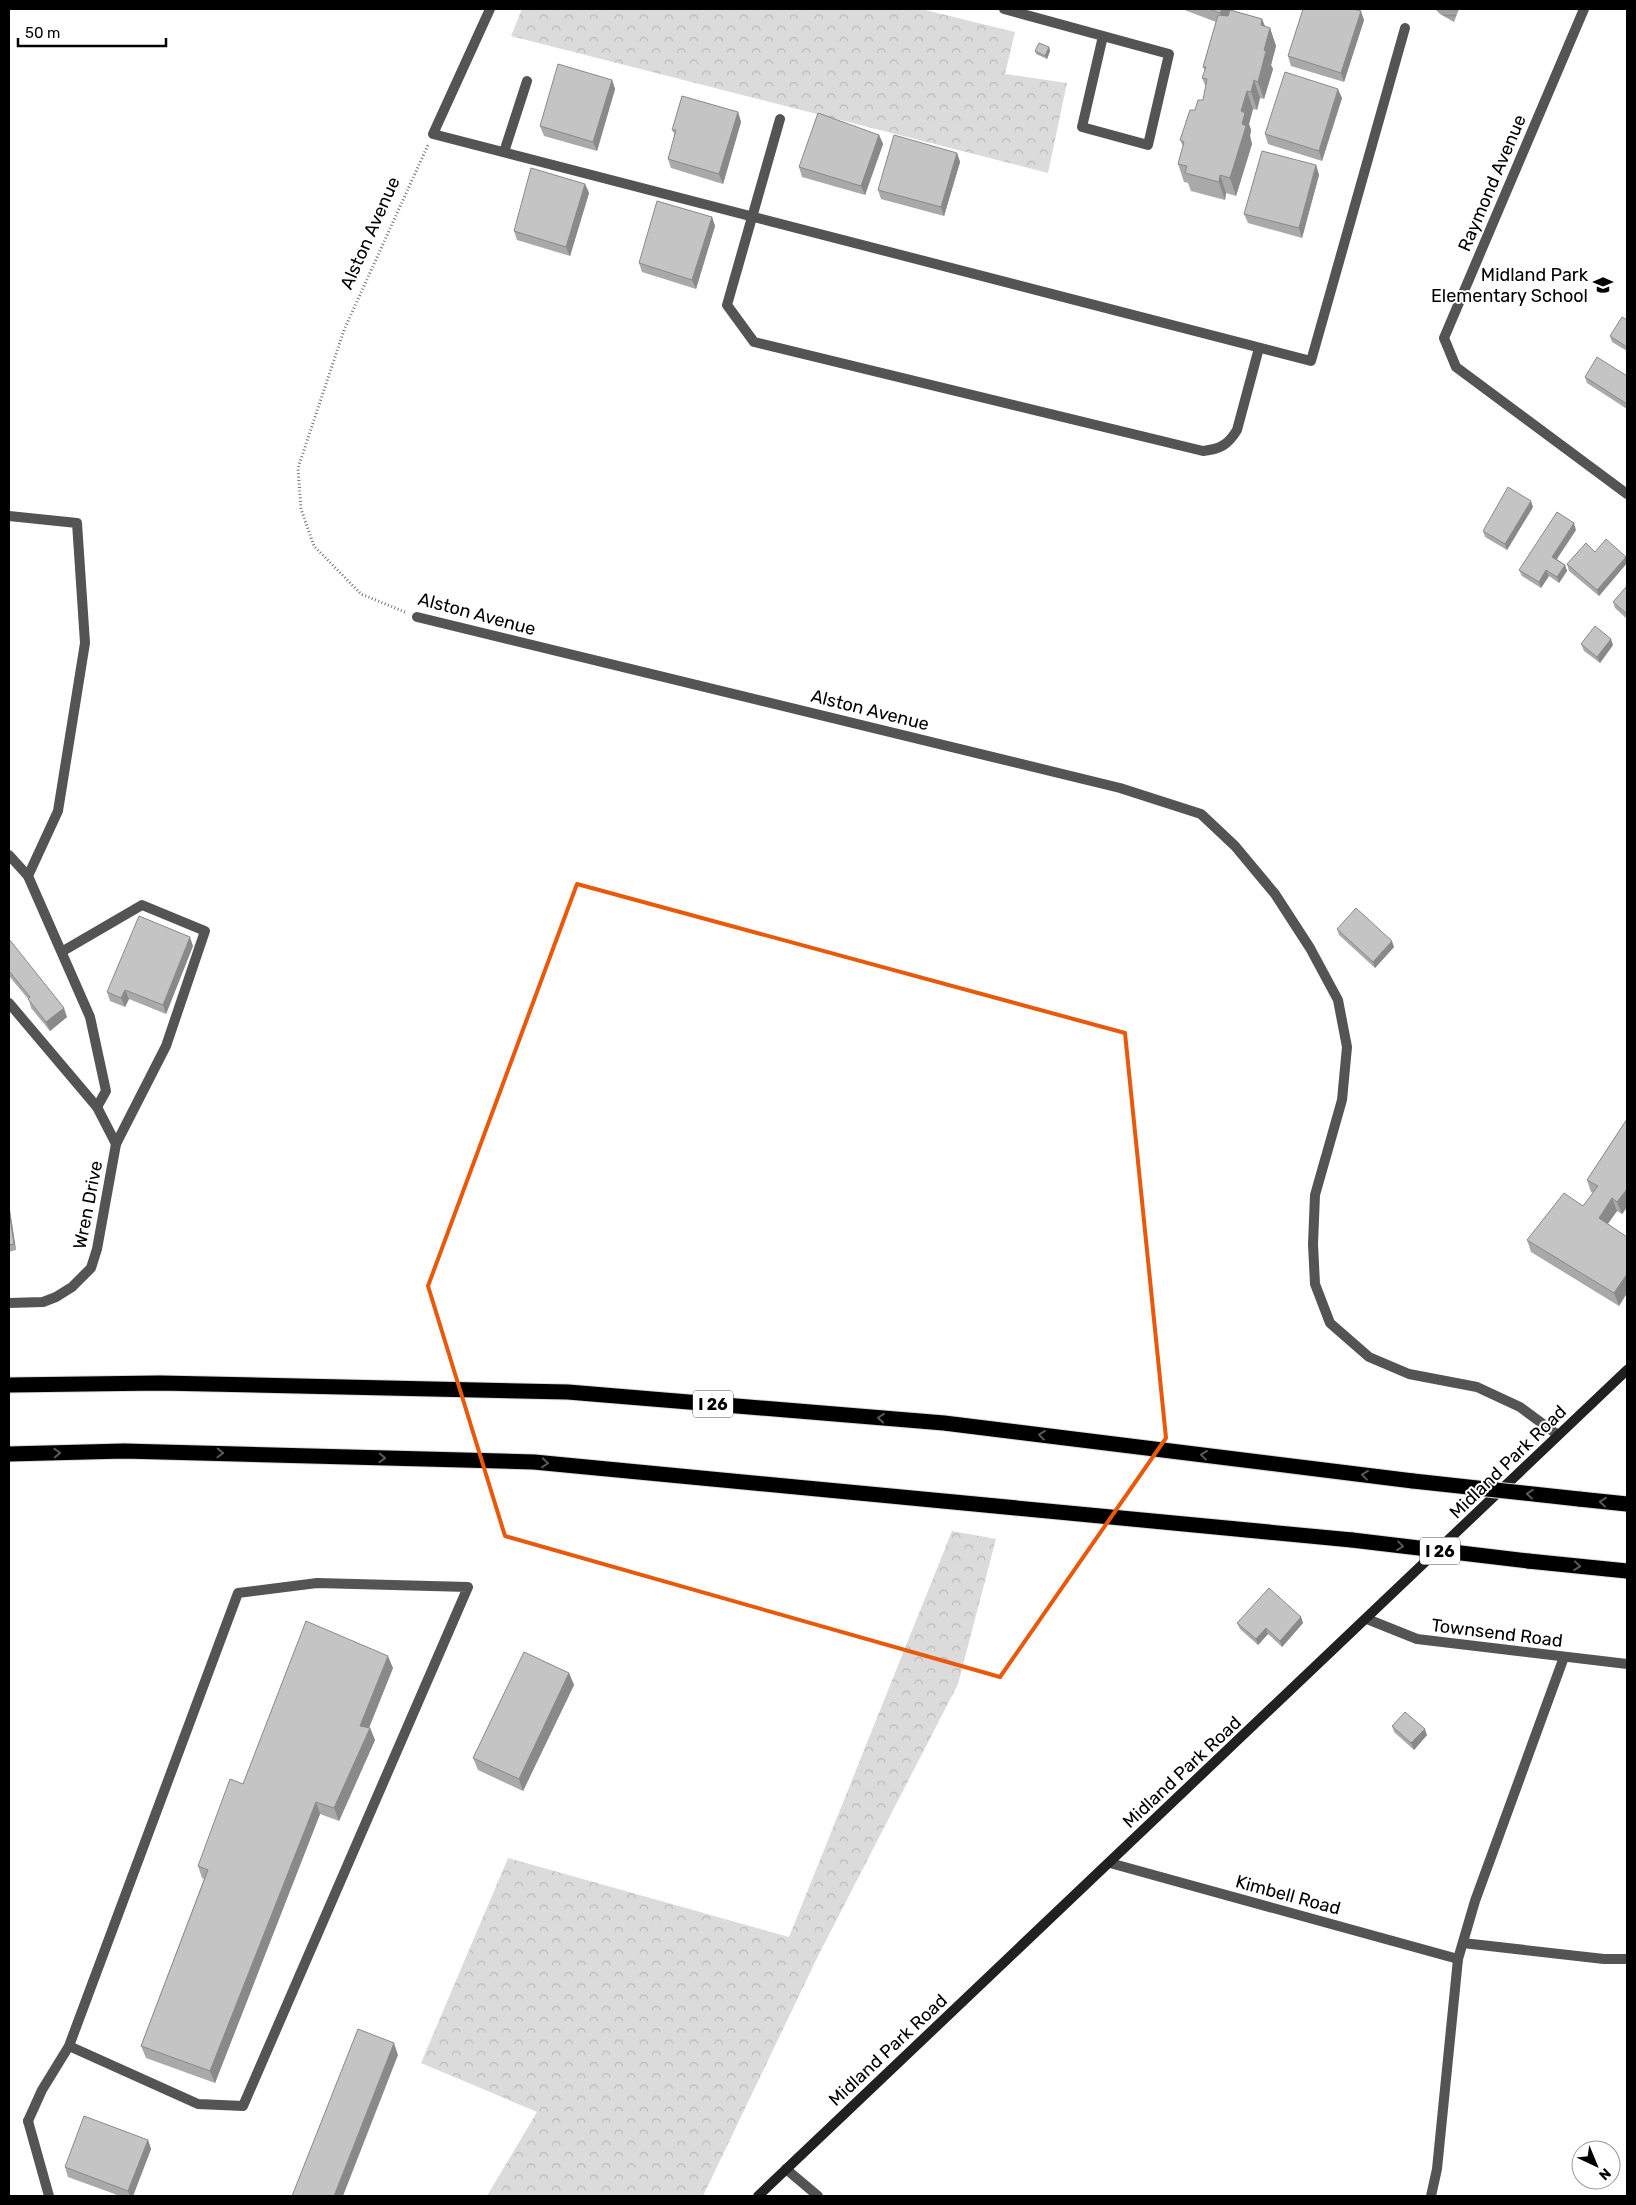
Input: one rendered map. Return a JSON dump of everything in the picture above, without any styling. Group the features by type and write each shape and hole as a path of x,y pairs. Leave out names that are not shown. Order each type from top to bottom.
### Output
{"highway":[{"name":"I 26","path":"9,1385 160,1383 568,1392 944,1423 1413,1481 1627,1504"},
{"name":"I 26","path":"9,1454 124,1451 534,1462 1352,1540 1627,1571"}],"street":[{"path":"490,9 433,134 1311,361 1405,28"},
{"path":"1004,9 1103,36 1169,54 1148,145 1082,127 1103,36"},
{"name":"Raymond Avenue","path":"1584,9 1444,338 1456,367 1627,494"},
{"path":"504,152 527,81"},
{"path":"780,118 727,304 754,342 1203,451 1219,449 1230,442 1238,430 1259,348"},
{"path":"9,516 78,523 85,643 58,811 28,876"},
{"name":"Alston Avenue","path":"417,617 1120,788 1201,814 1235,846 1275,894 1310,948 1338,1000 1347,1047 1342,1100 1316,1195 1313,1244 1316,1284 1330,1323 1369,1357 1409,1374 1477,1387 1520,1408 1558,1435"},
{"path":"9,855 28,876 63,951 90,1017 106,1091 97,1107"},
{"name":"Wren Drive","path":"9,1303 43,1302 56,1297 72,1287 91,1268 97,1248 116,1144 166,1046 206,931 142,905 63,951"},
{"path":"9,1003 97,1107 116,1144"},
{"name":"Midland Park Road","path":"758,2196 1627,1370"},
{"path":"49,2196 28,2120 42,2090 69,2046 238,1593 317,1583 468,1588 243,2106 198,2104 69,2046"},
{"name":"Townsend Road","path":"1367,1619 1417,1639 1627,1664"},
{"path":"1431,2196 1437,2169 1458,1959 1475,1901 1564,1657"},
{"name":"Kimbell Road","path":"1110,1863 1458,1959"},
{"path":"1463,1943 1604,1959 1627,1959"},
{"path":"786,2169 818,2196"}],"path":[{"name":"Alston Avenue","path":"417,617 361,594 314,546 301,510 298,468 344,330 433,134"}],"highlighted area":[{"path":"577,884 1125,1033 1166,1438 1000,1677 505,1536 428,1286"}],"green space":[{"path":"522,9 921,9 1015,32 1005,74 1067,83 1048,173 511,36"},
{"path":"952,1531 996,1539 958,1684 819,1954 703,2196 487,2196 537,2112 421,2063 508,1858 789,1937"}],"shaded area":[{"path":"1435,9 1459,9 1454,22"}],"building":[{"path":"1209,9 1222,9 1220,13"},
{"path":"1303,9 1354,9 1361,11 1341,73 1288,56"},
{"path":"1230,10 1262,19 1261,25 1270,28 1258,82 1254,80 1251,92 1247,91 1241,111 1245,113 1242,124 1246,126 1230,178 1220,175 1219,182 1185,173 1187,166 1178,164 1184,142 1180,140 1190,110 1195,110 1198,100 1203,100 1207,79 1202,78 1206,67 1203,67 1218,15 1228,16"},
{"path":"1039,43 1049,47 1045,56 1035,51"},
{"path":"558,64 612,80 593,142 540,126"},
{"path":"1285,72 1338,89 1319,151 1265,134"},
{"path":"682,96 738,112 719,174 668,159 676,130 672,130"},
{"path":"818,113 879,135 861,186 799,167"},
{"path":"894,135 957,153 941,207 878,190"},
{"path":"1262,151 1316,165 1299,228 1244,214"},
{"path":"531,168 585,184 566,247 514,231"},
{"path":"657,201 712,217 692,280 639,263"},
{"path":"1622,317 1627,320 1627,347 1610,336"},
{"path":"1597,357 1627,376 1627,404 1585,377"},
{"path":"1508,487 1531,501 1505,544 1483,531"},
{"path":"1557,512 1574,523 1552,557 1565,565 1557,577 1546,570 1539,582 1519,570"},
{"path":"1606,539 1626,557 1597,590 1567,564 1586,543 1595,552"},
{"path":"1627,586 1627,614 1613,602"},
{"path":"1595,626 1611,639 1597,657 1581,644"},
{"path":"1356,908 1392,941 1373,962 1337,929"},
{"path":"139,916 190,937 163,1005 125,990 121,998 107,992"},
{"path":"9,939 64,1008 46,1022 28,999 30,997 9,971"},
{"path":"1627,1119 1627,1189 1617,1202 1612,1198 1599,1218 1627,1237 1627,1274 1614,1293 1527,1240 1564,1193 1583,1206 1598,1186 1587,1180"},
{"path":"9,1211 14,1244 9,1245"},
{"path":"1269,1588 1301,1617 1280,1641 1266,1628 1256,1639 1237,1623"},
{"path":"306,1621 388,1656 360,1726 370,1728 334,1808 316,1802 210,2071 141,2046 208,1870 198,1866 230,1779 243,1784"},
{"path":"524,1652 569,1673 519,1779 473,1758"},
{"path":"1405,1712 1425,1729 1411,1743 1392,1726"},
{"path":"358,2029 394,2043 334,2196 292,2196"},
{"path":"84,2116 148,2140 128,2191 65,2167"}],"place":[{"name":"Midland Park Elementary School","path":"1603,285"}]}
